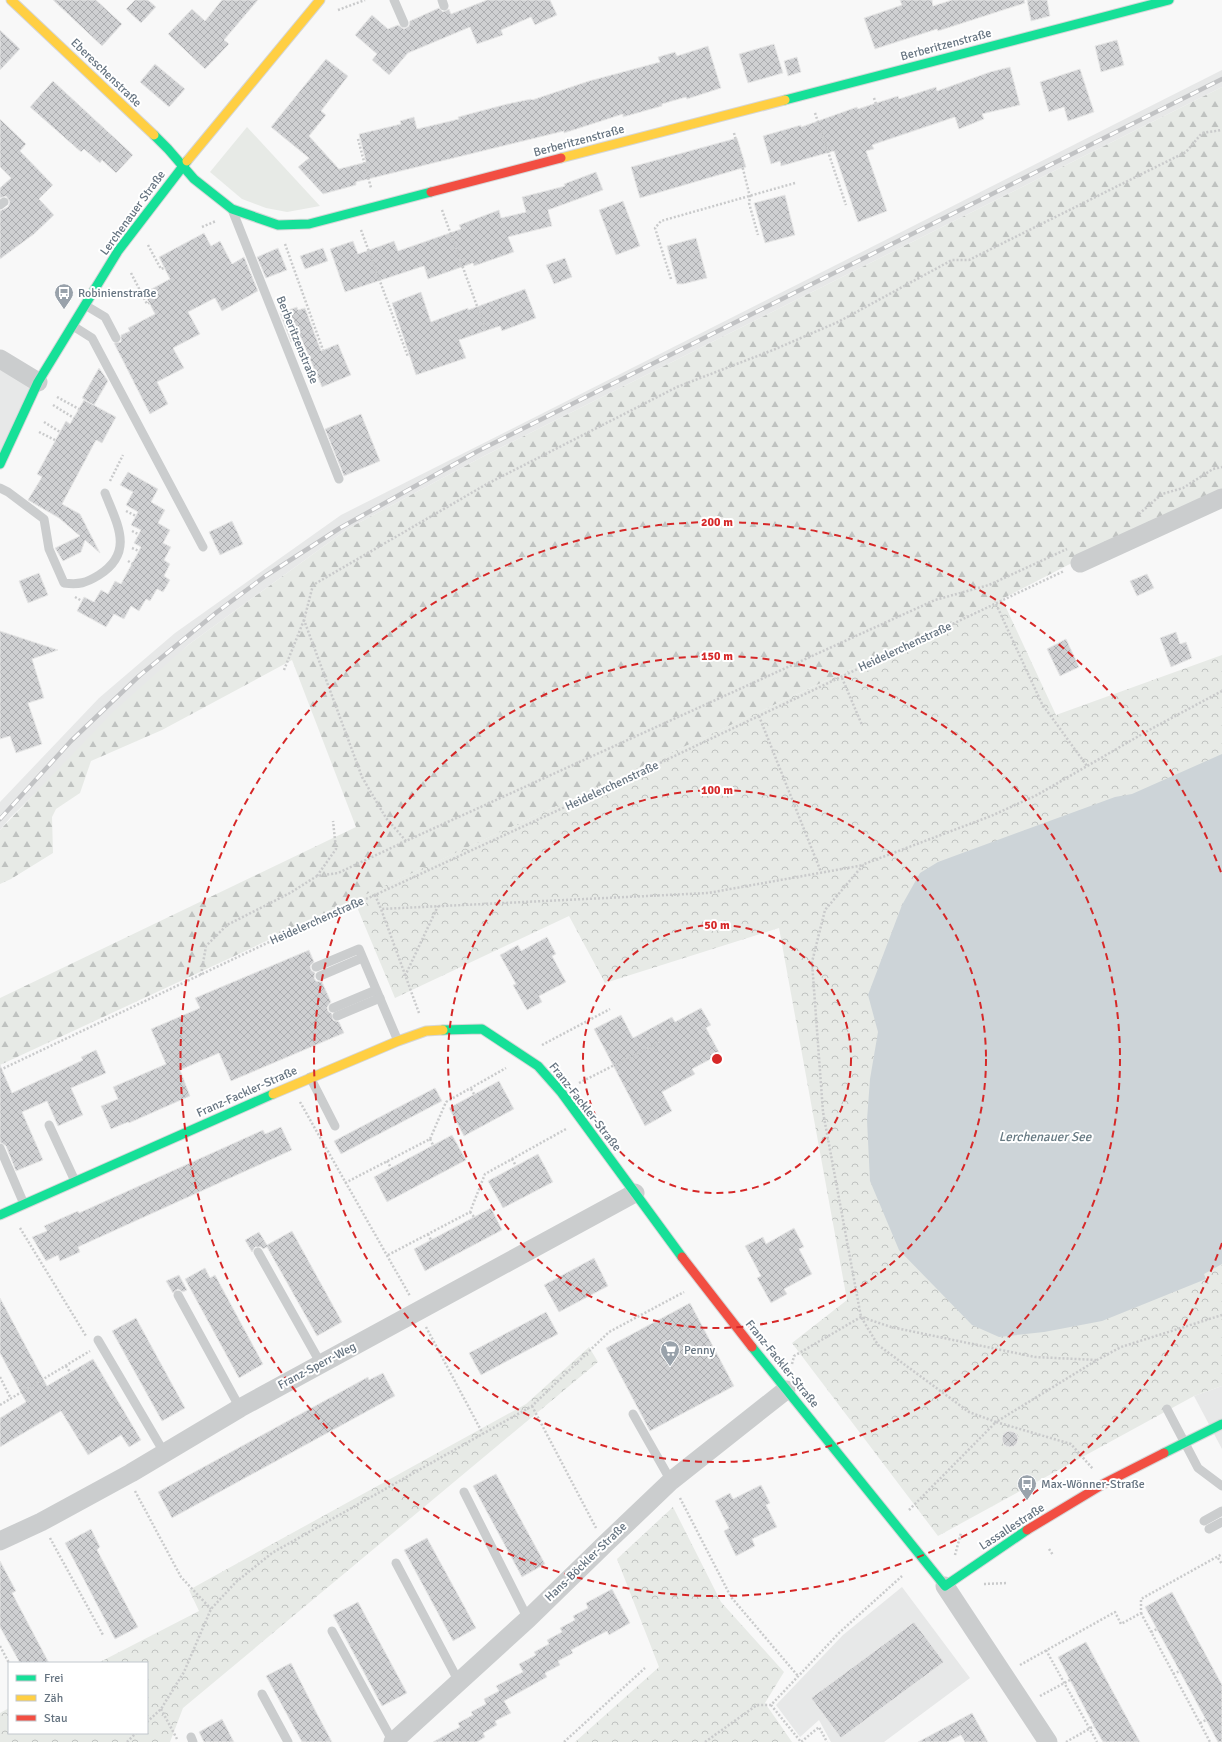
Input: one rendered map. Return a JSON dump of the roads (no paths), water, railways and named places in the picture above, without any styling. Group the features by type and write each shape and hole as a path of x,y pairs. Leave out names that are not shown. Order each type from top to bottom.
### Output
{"street":[{"name":"Ebereschenstraße","path":"11,0 168,149 183,166"},
{"name":"Lerchenauer Straße","path":"0,464 38,382 118,251 183,166 320,0"},
{"name":"Berberitzenstraße","path":"183,166 194,179 232,209 278,225 309,224 1169,0"},
{"path":"0,359 38,382"},
{"path":"1075,555 1222,498"},
{"name":"Franz-Fackler-Straße","path":"0,1215 310,1077 398,1041 426,1031 482,1029 522,1057 538,1066 561,1092 702,1282 786,1390 896,1523 945,1586"},
{"name":"Franz-Sperr-Weg","path":"0,1541 41,1522 165,1454 240,1408 635,1193"},
{"name":"Hans-Böckler-Straße","path":"393,1742 528,1619 671,1481 786,1390"},
{"name":"Lassallestraße","path":"945,1586 1024,1532 1105,1483 1222,1424"},
{"path":"945,1586 1048,1742"}],"lane":[{"path":"394,0 404,23"},
{"name":"Berberitzenstraße","path":"232,209 339,479"},
{"path":"85,305 105,317 116,338"},
{"path":"73,326 92,338 203,547"},
{"path":"0,488 8,492 44,519 49,548 64,583 76,585 94,578 109,568 117,558 120,532 105,492"},
{"path":"318,971 359,948 398,1041"},
{"path":"335,1012 378,994"},
{"path":"310,1077 335,1126"},
{"path":"49,1125 75,1181"},
{"path":"0,1148 24,1204"},
{"path":"258,1252 321,1364"},
{"path":"178,1295 240,1408"},
{"path":"94,1341 165,1454"},
{"path":"1167,1409 1198,1468 1222,1486"},
{"path":"633,1414 671,1481"},
{"path":"464,1492 528,1619"},
{"path":"1222,1511 1207,1525 1222,1522"},
{"path":"396,1563 459,1682"},
{"path":"332,1631 393,1742"},
{"path":"262,1694 288,1742"}],"water":[{"name":"Lerchenauer See","path":"1222,754 1222,1264 1204,1274 1206,1279 1102,1321 1044,1332 999,1337 972,1325 899,1250 870,1181 867,1120 870,1079 878,1032 868,995 902,905 920,873 938,862 1115,797 1132,794"}],"railway":[{"path":"0,819 71,741 139,676 217,612 264,577 340,528 478,451 1222,79"}],"place":[{"name":"Robinienstraße","path":"64,310"},
{"name":"Penny","path":"670,1367"},
{"name":"Max-Wönner-Straße","path":"1027,1501"}]}
